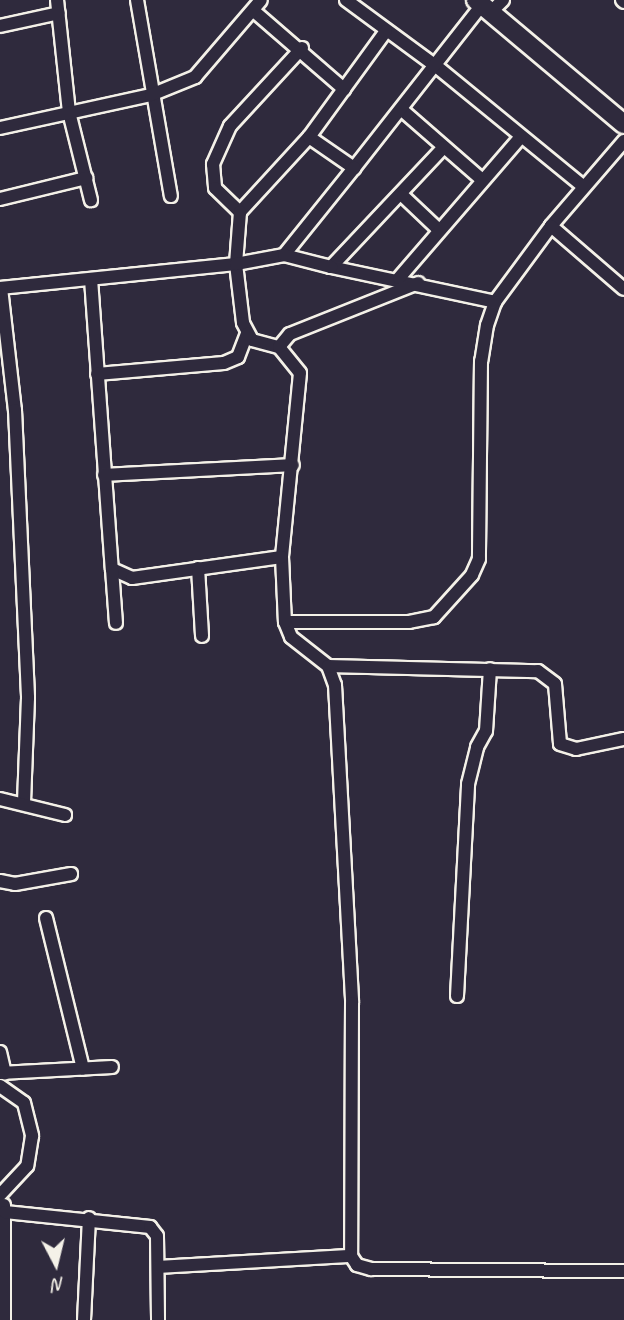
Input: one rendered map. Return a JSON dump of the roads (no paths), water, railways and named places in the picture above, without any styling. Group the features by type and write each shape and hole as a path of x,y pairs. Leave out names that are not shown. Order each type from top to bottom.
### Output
{"street":[{"path":"137,0 151,95 172,197"},
{"path":"346,0 386,32 436,66 520,138 584,187"},
{"path":"284,256 488,4 624,124"},
{"path":"0,128 151,95 195,77 258,6 344,89"},
{"path":"0,26 58,7 69,112 91,200"},
{"path":"386,32 309,137 240,212 236,264 247,334 252,340 279,347 295,361 300,373 282,557 285,622 291,637 328,666 335,685 352,1003 351,1256 357,1265 371,1269 624,1271"},
{"path":"240,212 215,188 213,164 230,126 302,48"},
{"path":"402,110 481,179"},
{"path":"309,137 354,168"},
{"path":"398,278 481,179 520,138"},
{"path":"285,622 409,622 434,617 472,575 479,559 481,361 495,302 551,226 624,141"},
{"path":"331,267 402,195 444,147"},
{"path":"0,199 86,178"},
{"path":"402,195 439,230"},
{"path":"551,226 624,289"},
{"path":"24,803 28,698 15,410 0,288 236,264 284,256 398,278 495,302"},
{"path":"91,279 116,623"},
{"path":"279,347 290,334 418,283"},
{"path":"97,374 224,363 238,356 247,334"},
{"path":"104,475 293,465"},
{"path":"112,569 132,578 282,557"},
{"path":"198,568 202,636"},
{"path":"328,666 490,669 548,675 555,684 558,739 565,748 624,739"},
{"path":"457,996 466,798 474,755 486,731 490,669"},
{"path":"0,799 65,815"},
{"path":"0,881 15,884 71,874"},
{"path":"46,918 83,1069"},
{"path":"0,1052 3,1073 112,1067"},
{"path":"0,1086 24,1103 32,1136 27,1166 1,1195 5,1212 4,1320"},
{"path":"5,1212 89,1218 150,1227 157,1236 158,1320"},
{"path":"84,1320 89,1218"},
{"path":"159,1267 351,1256"}]}
